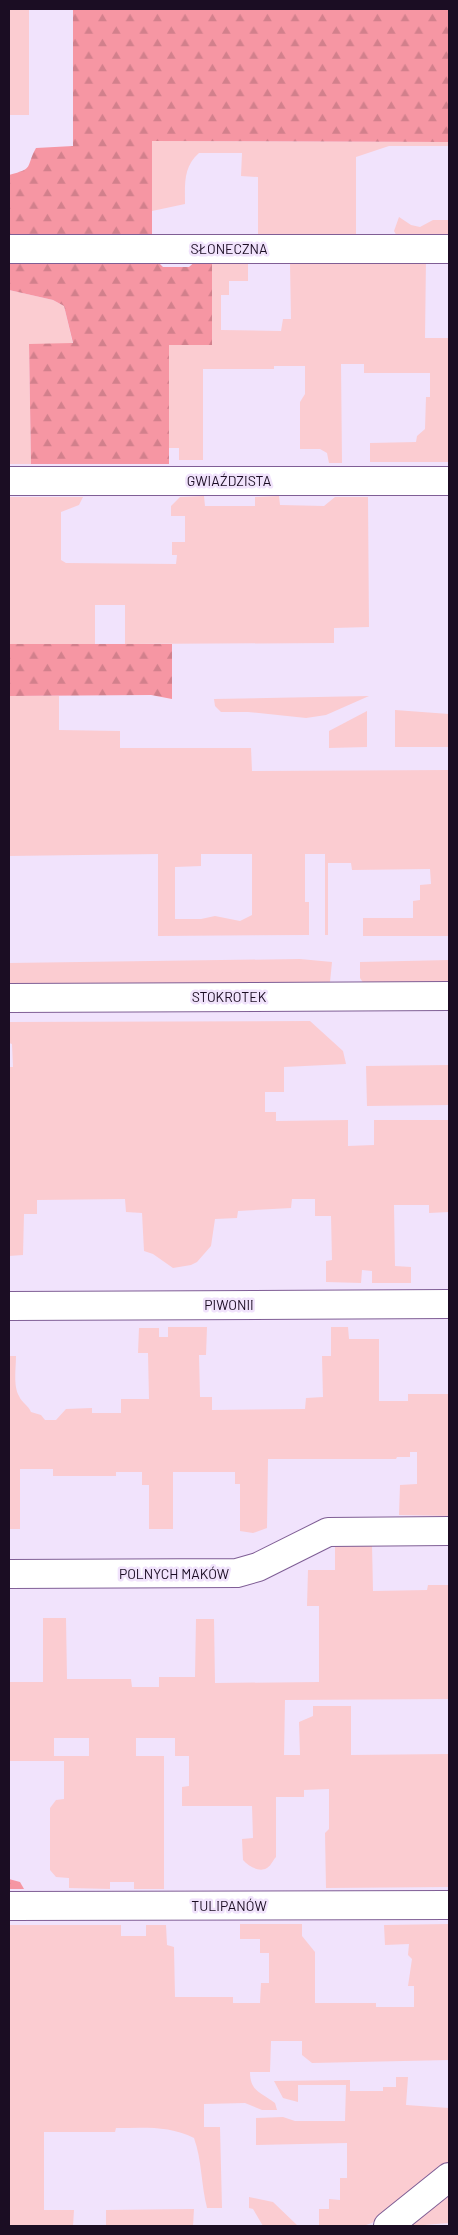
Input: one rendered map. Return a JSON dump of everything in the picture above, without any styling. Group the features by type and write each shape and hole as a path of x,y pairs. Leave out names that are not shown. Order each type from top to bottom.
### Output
{"street":[{"name":"SŁONECZNA","path":"9,249 449,249"},
{"name":"GWIAŹDZISTA","path":"9,481 449,481"},
{"name":"STOKROTEK","path":"9,998 449,996"},
{"name":"PIWONII","path":"9,1306 449,1304"},
{"name":"POLNYCH MAKÓW","path":"9,1574 237,1573 258,1567 328,1532 449,1531"},
{"name":"TULIPANÓW","path":"9,1906 449,1906"},
{"path":"388,2226 449,2177"}],"shaded area":[{"path":"9,9 29,9 29,115 9,115"},
{"path":"151,141 449,142 449,146 389,146 356,157 356,240 258,239 258,177 241,176 242,153 199,153 190,164 186,176 185,204 152,211"},
{"path":"399,217 411,225 420,227 433,220 449,220 449,240 399,240 394,231"},
{"path":"212,258 248,262 248,281 229,281 229,295 221,295 221,330 281,331 283,319 291,319 290,263 426,258 425,338 449,338 449,462 370,462 370,443 416,442 417,436 425,429 426,397 430,397 430,373 364,373 364,364 341,364 342,463 329,463 327,453 320,449 300,449 300,402 305,394 305,366 274,366 274,369 203,369 203,460 179,460 179,448 169,448 169,345"},
{"path":"9,290 53,300 64,306 73,344 29,344 31,464 9,464"},
{"path":"204,496 205,506 255,506 255,497 279,496 280,505 324,506 335,497 368,497 369,627 334,628 334,643 125,644 125,605 95,605 95,644 9,644 9,497 83,497 79,505 61,512 61,560 66,563 176,564 177,555 172,555 172,542 185,542 185,516 171,516 171,506 180,497"},
{"path":"9,696 59,696 59,730 120,731 120,748 251,748 252,771 449,770 449,936 363,936 363,918 413,918 413,901 420,900 420,885 431,884 430,869 352,870 351,863 328,863 328,935 325,935 325,854 305,854 305,902 309,902 309,935 158,936 158,854 9,856","holes":["201,854 252,854 252,915 240,921 215,916 201,919 175,919 175,867 201,866"]},
{"path":"369,696 326,715 306,718 248,712 221,712 215,706 214,699"},
{"path":"395,710 449,714 449,747 395,747"},
{"path":"367,711 367,747 329,748 329,731"},
{"path":"300,959 332,962 330,982 9,987 9,963"},
{"path":"449,960 449,985 364,984 360,978 360,962"},
{"path":"310,1021 343,1051 346,1064 284,1067 284,1092 265,1092 265,1112 276,1112 276,1121 348,1120 348,1146 374,1145 374,1120 449,1120 449,1212 429,1213 429,1205 394,1205 395,1266 411,1267 411,1283 372,1283 372,1271 362,1270 361,1283 326,1282 326,1261 332,1260 331,1216 315,1216 315,1199 292,1199 291,1208 238,1211 237,1218 215,1219 211,1246 197,1262 173,1268 153,1254 144,1251 142,1213 126,1212 125,1199 37,1200 37,1214 24,1214 23,1255 9,1256 9,1067 13,1067 12,1044 9,1043 9,1022"},
{"path":"449,1065 449,1105 367,1106 366,1066"},
{"path":"168,1327 207,1327 206,1355 199,1355 200,1397 212,1397 212,1410 305,1409 306,1398 323,1397 322,1356 331,1356 331,1327 348,1327 349,1339 379,1339 379,1401 408,1401 408,1394 449,1394 449,1516 399,1515 400,1485 417,1484 417,1452 410,1452 410,1457 397,1457 396,1459 268,1459 267,1528 253,1533 240,1531 240,1484 235,1484 235,1472 173,1472 173,1529 149,1529 149,1485 142,1485 142,1472 116,1472 116,1476 53,1476 53,1469 20,1469 20,1529 9,1529 9,1356 16,1356 15,1382 20,1398 31,1412 41,1415 45,1420 56,1420 66,1409 92,1408 92,1413 121,1413 121,1399 149,1399 148,1353 138,1353 139,1328 159,1328 159,1337 168,1337"},
{"path":"335,1545 372,1545 373,1591 427,1590 428,1585 449,1585 449,1699 285,1700 284,1755 300,1755 299,1722 313,1716 313,1706 351,1706 351,1755 449,1754 449,1887 326,1888 325,1833 329,1829 329,1789 304,1790 304,1797 276,1797 276,1857 265,1869 261,1870 249,1866 243,1860 242,1839 253,1838 252,1806 182,1806 182,1787 189,1786 189,1756 175,1756 175,1738 136,1738 136,1756 164,1756 164,1889 134,1889 134,1882 110,1882 110,1889 69,1888 69,1878 56,1877 50,1870 50,1808 56,1800 64,1799 64,1761 9,1761 9,1682 43,1682 43,1618 66,1618 67,1679 131,1679 132,1687 159,1687 159,1677 195,1677 196,1619 214,1619 215,1683 319,1682 319,1606 307,1606 308,1570 335,1570","holes":["54,1738 89,1738 89,1756 54,1756"]},
{"path":"240,1924 302,1924 302,1936 315,1952 315,2003 376,2003 376,2007 414,2007 414,1986 408,1986 412,1959 408,1955 409,1944 385,1945 384,1925 449,1924 449,2060 312,2063 302,2055 302,2041 271,2041 270,2072 250,2072 254,2088 275,2103 277,2110 262,2110 245,2103 204,2104 204,2127 220,2127 222,2208 207,2208 197,2146 194,2138 185,2134 165,2129 146,2128 116,2128 115,2132 44,2132 44,2210 74,2210 73,2226 9,2226 9,1925 121,1925 121,1936 146,1936 146,1925 166,1925 167,1945 174,1947 175,1997 233,1997 233,2003 260,2003 261,1983 269,1983 269,1953 260,1953 260,1939 240,1939"},
{"path":"396,2077 408,2077 406,2105 449,2108 449,2164 372,2223 363,2226 319,2226 319,2209 329,2209 329,2199 340,2200 340,2178 347,2178 347,2143 256,2145 256,2118 283,2117 295,2121 345,2121 346,2085 298,2085 298,2102 283,2098 274,2081 350,2080 350,2091 383,2091 383,2087 396,2087"},
{"path":"449,2193 449,2223 411,2226"},
{"path":"249,2197 273,2202 298,2226 263,2226 253,2209 249,2208"},
{"path":"194,2209 193,2226 106,2226 106,2210"}],"green space":[{"path":"73,9 449,9 449,142 152,141 152,239 9,238 9,175 26,169 36,148 73,146"},
{"path":"9,258 154,258 163,267 189,267 199,258 212,258 212,345 169,345 169,464 31,464 29,344 73,343 64,306 53,300 9,290"},
{"path":"9,644 172,644 172,699 151,695 9,696"},
{"path":"9,1879 20,1882 24,1889 9,1889"}]}
